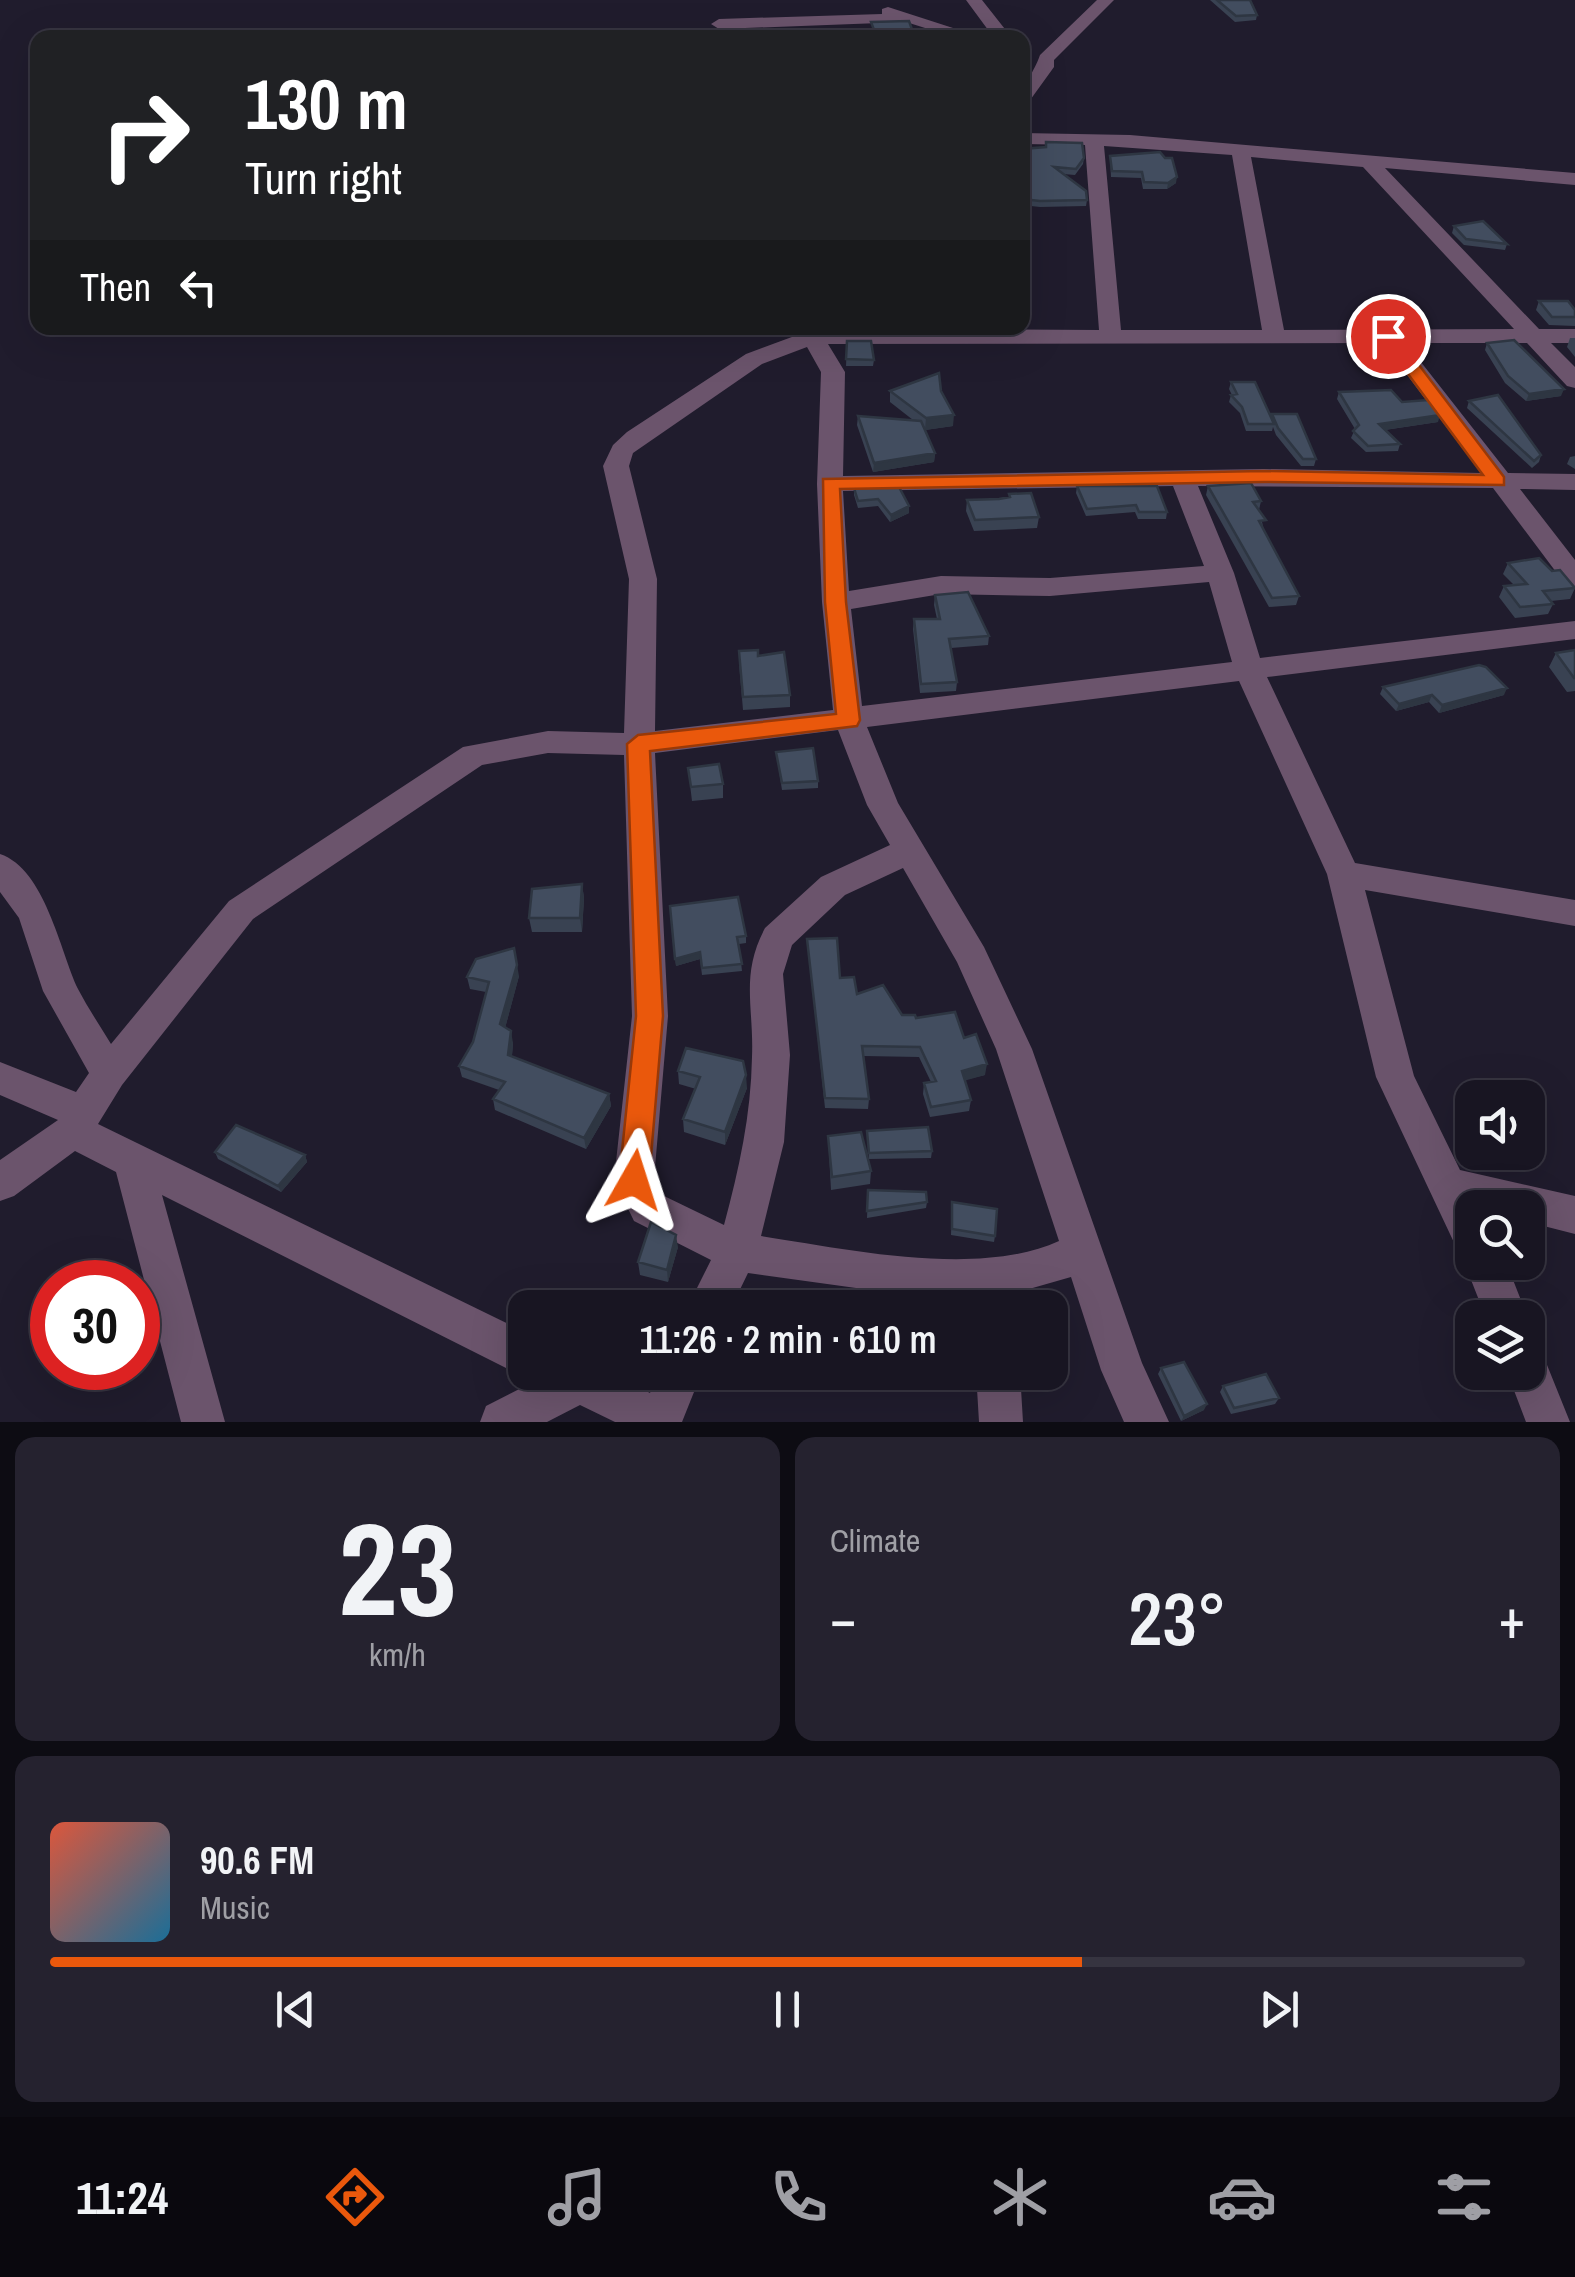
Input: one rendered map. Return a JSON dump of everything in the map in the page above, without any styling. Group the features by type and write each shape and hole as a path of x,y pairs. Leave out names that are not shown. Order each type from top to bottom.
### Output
{"street":[{"path":"857,0 924,30"},
{"path":"1030,89 1046,67 1046,59 1106,0"},
{"path":"977,1 994,30"},
{"path":"720,23 904,18"},
{"path":"1030,56 1046,59"},
{"path":"1030,138 1240,150 1575,178"},
{"path":"1094,141 1110,334"},
{"path":"1240,150 1274,335"},
{"path":"1366,160 1575,381"},
{"path":"1030,333 1575,336"},
{"path":"804,335 754,360 622,450 616,466 643,579 638,744 650,1016 634,1180 648,1208 737,1252 904,1272 985,1290"},
{"path":"812,335 833,372 830,484 848,720 867,773 947,912 998,1012 1030,1088 1123,1370 1147,1422"},
{"path":"1388,336 1575,578"},
{"path":"830,484 1182,478 1575,482"},
{"path":"1182,478 1220,573 1250,672 1344,874 1395,1078 1455,1202"},
{"path":"836,602 942,585 1050,587 1220,573"},
{"path":"0,1182 78,1122 109,1074 241,910 474,755 548,742 638,744 1575,630"},
{"path":"717,1290 737,1252 765,1142 771,1055 765,974 777,938 833,886 910,851"},
{"path":"0,867 34,914 60,991 109,1074"},
{"path":"1344,874 1575,913"},
{"path":"0,1078 78,1122 133,1161 508,1347"},
{"path":"133,1161 203,1422"},
{"path":"1447,1185 1575,1214"},
{"path":"998,1290 1082,1251"},
{"path":"502,1422 550,1390"},
{"path":"596,1390 660,1421 673,1390"},
{"path":"999,1390 1000,1422"},
{"path":"1536,1390 1548,1422"}],"building":[{"path":"1217,0 1250,0 1257,15 1236,16"},
{"path":"909,21 912,30 874,30 871,22"},
{"path":"1046,142 1082,143 1084,158 1076,169 1054,167 1086,191 1087,200 1030,200 1030,148 1046,147"},
{"path":"1160,152 1165,158 1172,158 1177,177 1168,183 1144,182 1142,172 1112,171 1110,156"},
{"path":"1483,221 1507,244 1466,239 1454,226"},
{"path":"1539,301 1568,301 1575,317 1552,317"},
{"path":"1514,340 1564,389 1529,394 1508,376 1487,343"},
{"path":"847,341 871,341 874,360 846,359"},
{"path":"939,373 941,391 954,415 926,418 890,391"},
{"path":"1231,382 1255,382 1274,424 1248,424 1242,407 1231,395 1237,394"},
{"path":"1391,390 1402,402 1428,400 1440,415 1379,424 1400,444 1368,446 1353,431 1359,425 1339,392"},
{"path":"1498,395 1541,455 1534,461 1469,401"},
{"path":"1272,414 1297,414 1316,459 1303,459 1278,428"},
{"path":"858,416 921,421 935,453 874,463"},
{"path":"1251,483 1261,501 1253,502 1266,520 1259,521 1299,596 1272,598 1208,486"},
{"path":"1077,486 1157,486 1167,512 1139,512 1136,505 1087,509"},
{"path":"899,487 909,506 891,515 878,499 858,501 854,488"},
{"path":"1031,493 1039,517 975,520 967,500 999,499 1010,497 1009,494"},
{"path":"1539,558 1552,571 1560,570 1575,588 1543,591 1553,604 1520,607 1504,586 1527,584 1508,563"},
{"path":"968,592 989,636 949,639 957,682 921,684 914,619 940,619 935,595"},
{"path":"758,650 758,656 784,652 790,695 743,697 739,651"},
{"path":"1575,650 1575,678 1574,678 1556,653"},
{"path":"1479,665 1507,688 1442,705 1432,695 1399,704 1383,687"},
{"path":"813,748 818,781 782,783 776,752"},
{"path":"719,764 723,784 691,787 688,768"},
{"path":"582,884 580,918 529,918 532,889"},
{"path":"738,897 746,936 737,937 742,964 702,968 700,952 675,959 670,906"},
{"path":"837,938 840,978 854,977 857,994 883,985 902,1015 916,1018 955,1012 964,1038 976,1034 987,1064 962,1071 971,1100 931,1107 924,1083 936,1081 920,1047 862,1046 869,1099 825,1098 807,939"},
{"path":"514,948 517,965 500,1024 511,1031 508,1055 609,1094 584,1138 493,1099 505,1082 459,1066 473,1042 489,982 467,977 476,959"},
{"path":"686,1048 743,1061 746,1075 725,1132 683,1119 700,1077 678,1071"},
{"path":"236,1125 305,1155 278,1186 215,1152"},
{"path":"928,1127 932,1151 869,1153 867,1131"},
{"path":"861,1132 871,1171 832,1177 828,1136"},
{"path":"868,1190 926,1192 927,1202 867,1211"},
{"path":"952,1202 997,1209 995,1236 952,1229"},
{"path":"651,1222 676,1235 667,1270 638,1262"},
{"path":"1184,1362 1207,1404 1184,1416 1161,1368"},
{"path":"1266,1374 1279,1398 1234,1408 1223,1386"}],"route":[{"path":"634,1180 650,1016 638,744 848,720 830,484 1264,476 1497,481 1388,336"}]}
